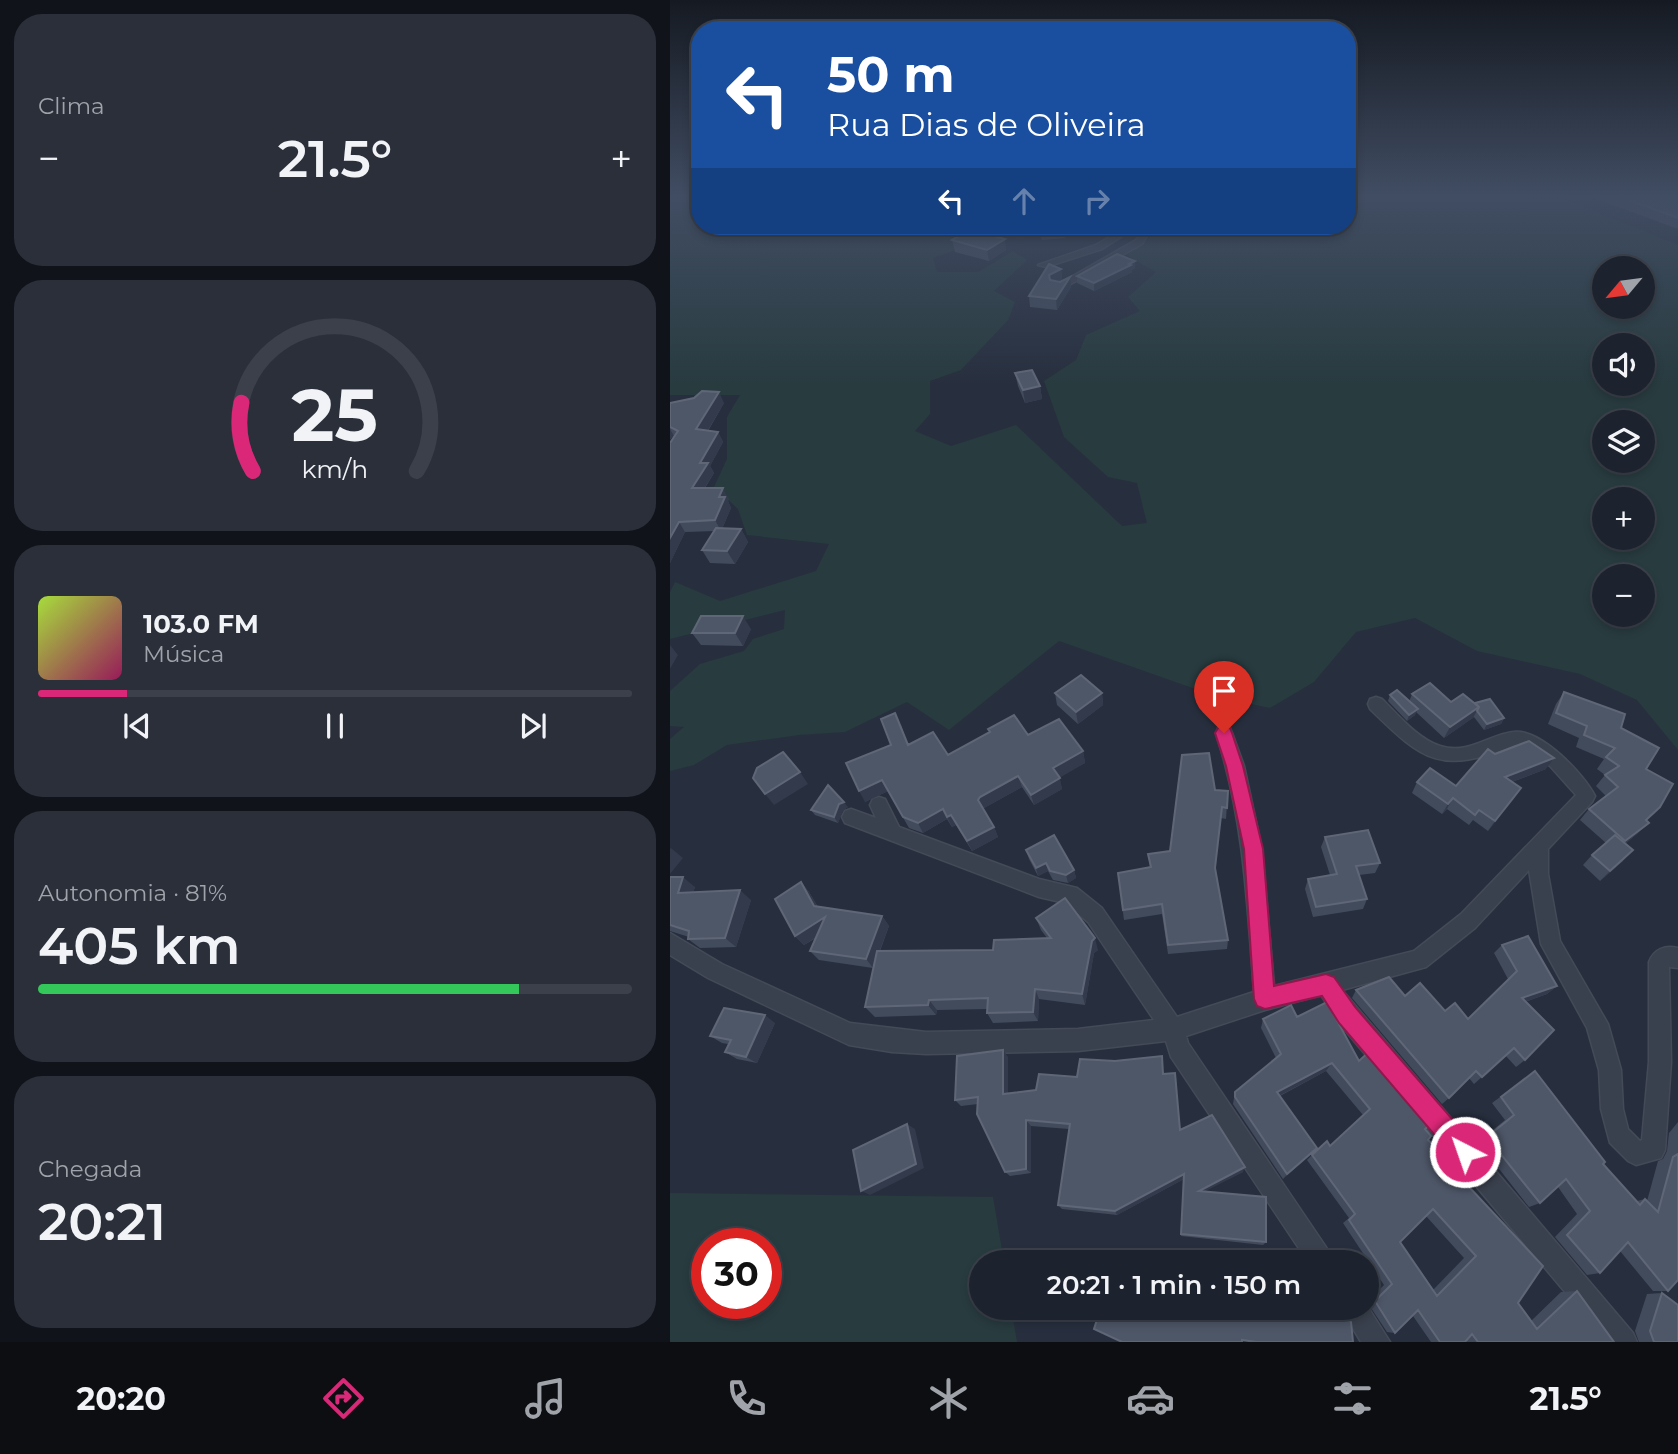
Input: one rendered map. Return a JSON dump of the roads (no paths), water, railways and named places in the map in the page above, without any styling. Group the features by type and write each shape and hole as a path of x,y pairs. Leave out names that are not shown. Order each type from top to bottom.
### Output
{"street":[{"path":"1043,265 1060,260"},
{"path":"1057,288 1108,260"},
{"path":"670,943 716,971 849,1034 926,1044 1066,1040 1173,1029 1265,999 1419,960 1468,921 1539,849 1586,796 1579,782 1538,746 1515,738 1462,756 1442,756 1431,752 1376,704"},
{"path":"1224,733 1235,766 1253,849 1265,999"},
{"path":"879,805 893,834"},
{"path":"851,817 1039,888 1070,895 1083,903 1108,930 1173,1029 1179,1049 1315,1250"},
{"path":"1539,849 1538,874 1551,944 1597,1024 1610,1070 1612,1109 1618,1135 1636,1153 1653,1150 1660,1062 1659,962 1668,956 1678,958"},
{"path":"1326,985 1347,1015 1624,1342"},
{"path":"1362,1320 1377,1342"}]}
